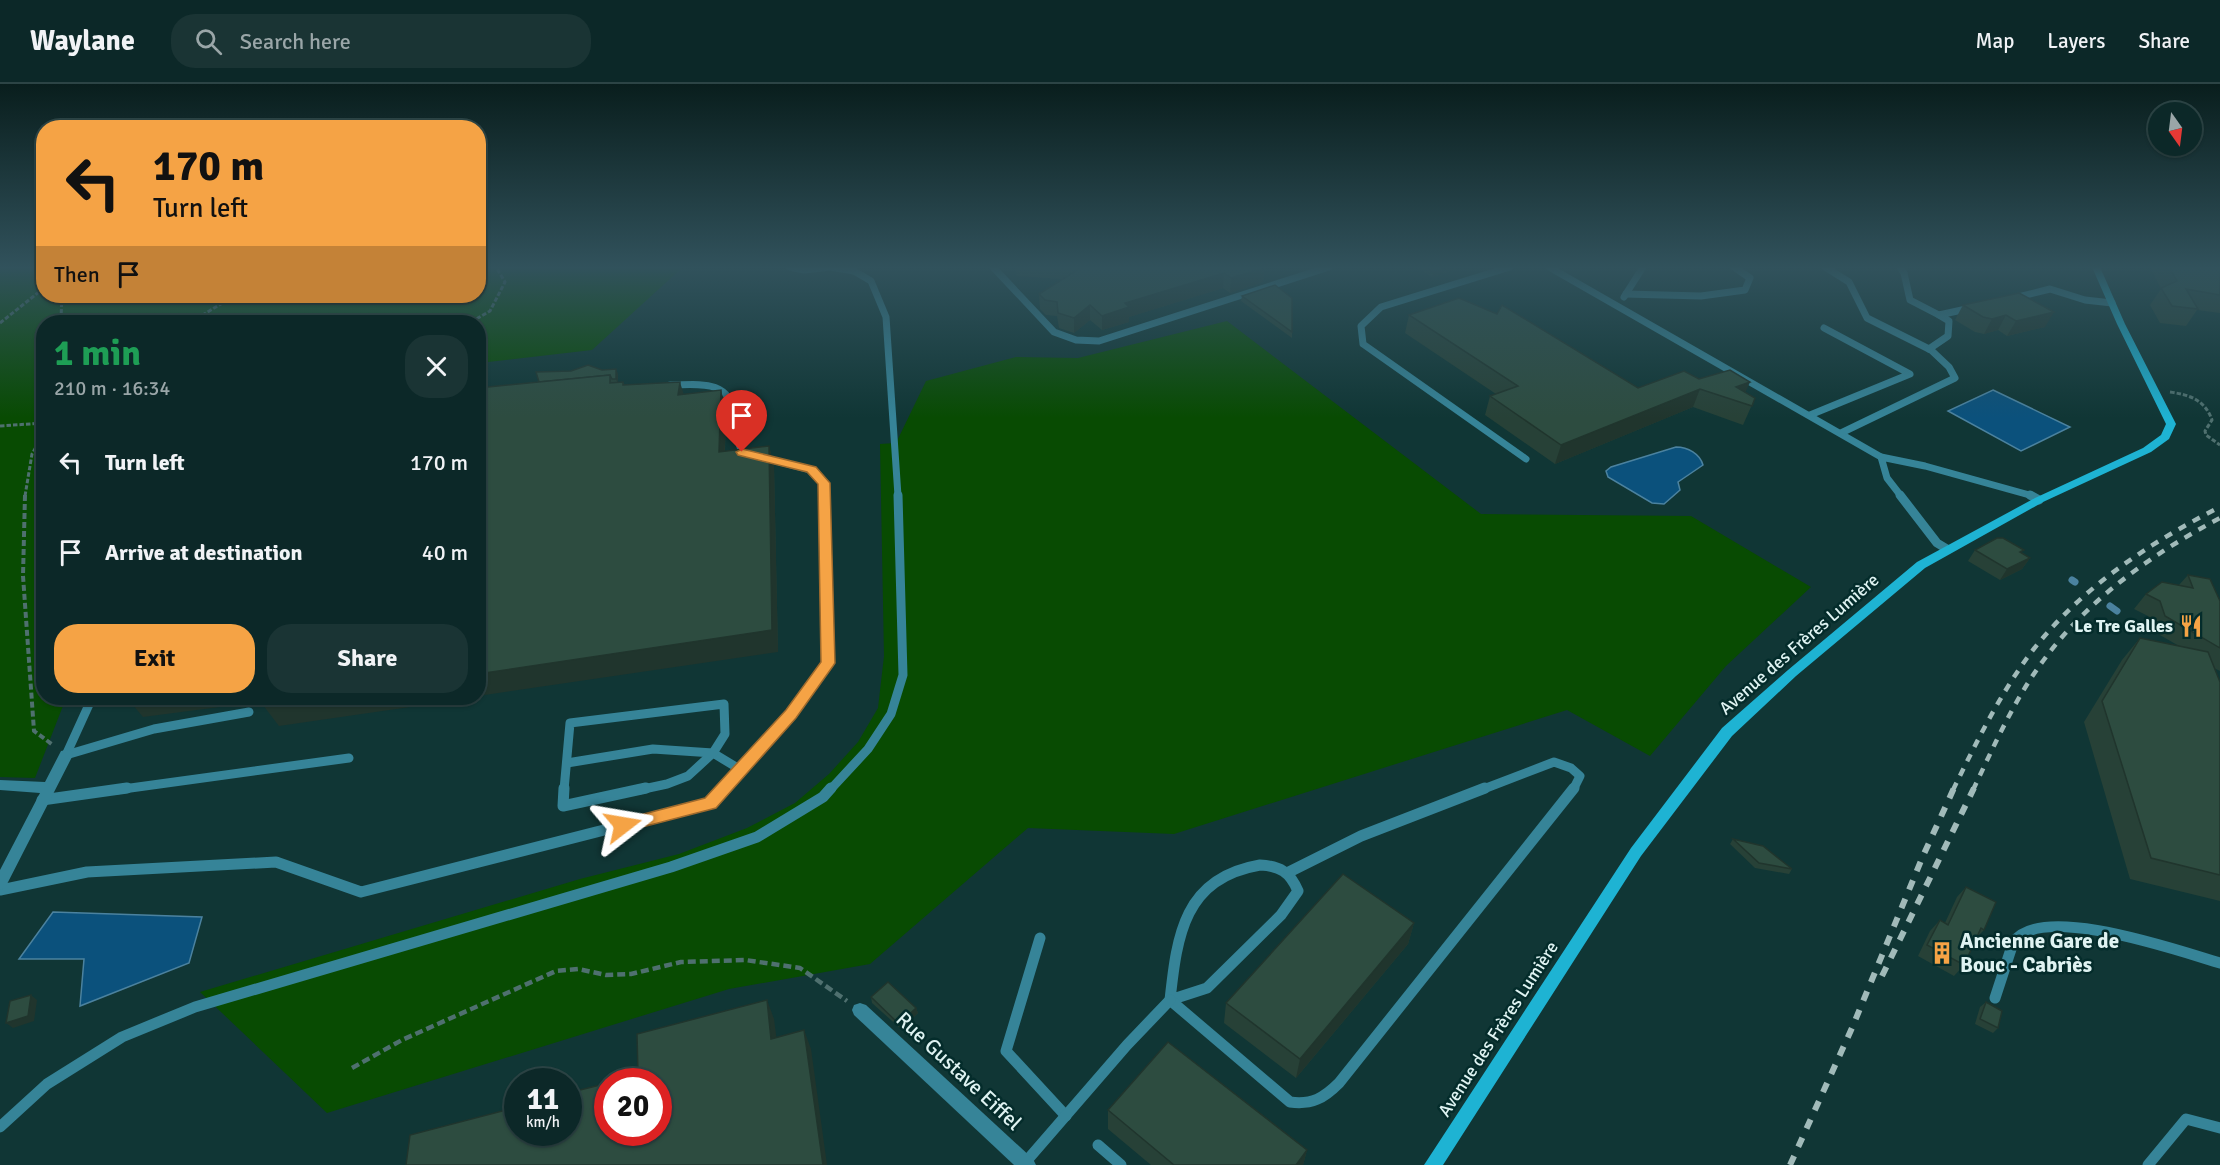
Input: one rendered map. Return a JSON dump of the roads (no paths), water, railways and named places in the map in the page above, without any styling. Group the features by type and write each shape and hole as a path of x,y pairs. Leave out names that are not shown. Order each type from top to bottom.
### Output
{"street":[{"name":"Avenue des Frères Lumière","path":"1433,1165 1635,852 1727,732 1792,673 1921,565 2039,500 2147,450 2165,437 2172,424 2119,317"},
{"path":"0,884 66,755"},
{"path":"0,784 45,794"},
{"name":"Rue Gustave Eiffel","path":"860,1010 1025,1165"}],"lane":[{"path":"0,1127 47,1084 122,1036 195,1007 671,867 758,837 823,797 868,749 891,714 903,675 900,523 886,317"},
{"path":"1040,317 1054,332 1067,339 1082,341 1099,341 1172,317"},
{"path":"1370,317 1361,326 1363,344 1526,459"},
{"path":"1638,317 1881,458 2005,488 2039,500"},
{"path":"1841,433 1955,378 1952,366 1929,349 1868,317"},
{"path":"1929,349 1948,336 1948,321 1943,317"},
{"path":"1810,415 1910,374 1824,328"},
{"path":"0,890 87,872 276,862 361,892 710,803 791,714 828,663 824,483 811,470 742,452 737,445 733,403 714,385 666,386"},
{"path":"1881,458 1887,478 1938,543 1947,549"},
{"path":"724,704 725,734 712,753 688,776 667,784 563,806 570,723 724,704"},
{"path":"66,755 89,705"},
{"path":"66,755 154,729 249,712"},
{"path":"567,763 653,749 712,753 741,770"},
{"path":"45,794 349,758"},
{"path":"1170,1000 1290,1102 1306,1105 1324,1098 1339,1083 1559,809 1580,776 1571,768 1554,762 1361,836 1289,872"},
{"path":"1025,1165 1127,1045 1170,1000 1207,988 1281,915 1298,891 1289,872 1270,864 1247,866 1213,881 1187,911 1174,957 1170,1000"},
{"path":"1995,998 2014,940 2025,930 2044,925 2068,925 2092,929 2220,963"},
{"path":"1040,938 1006,1051 1066,1116"},
{"path":"2148,1165 2186,1119 2220,1128"},
{"path":"1098,1145 1121,1165"}],"water":[{"path":"1993,390 2070,427 2021,451 1948,411"},
{"path":"1676,447 1693,452 1703,465 1678,482 1680,490 1664,504 1652,503 1608,477 1606,471 1611,467"},
{"path":"53,912 202,917 189,963 80,1006 84,959 19,959"}],"waterway":[{"path":"2110,606 2117,611"}],"railway":[{"path":"1953,790 2006,689 2046,634 2068,611 2114,571 2166,537 2220,507"},
{"path":"1973,790 2023,691 2043,661 2080,618 2101,598 2146,563 2220,518"},
{"path":"1790,1165 1852,1028 1923,856 1954,788"},
{"path":"1882,976 1974,788"}],"place":[{"name":"Le Tre Galles","path":"2191,626"},
{"name":"Ancienne Gare de Bouc - Cabriès","path":"1942,953"}]}
